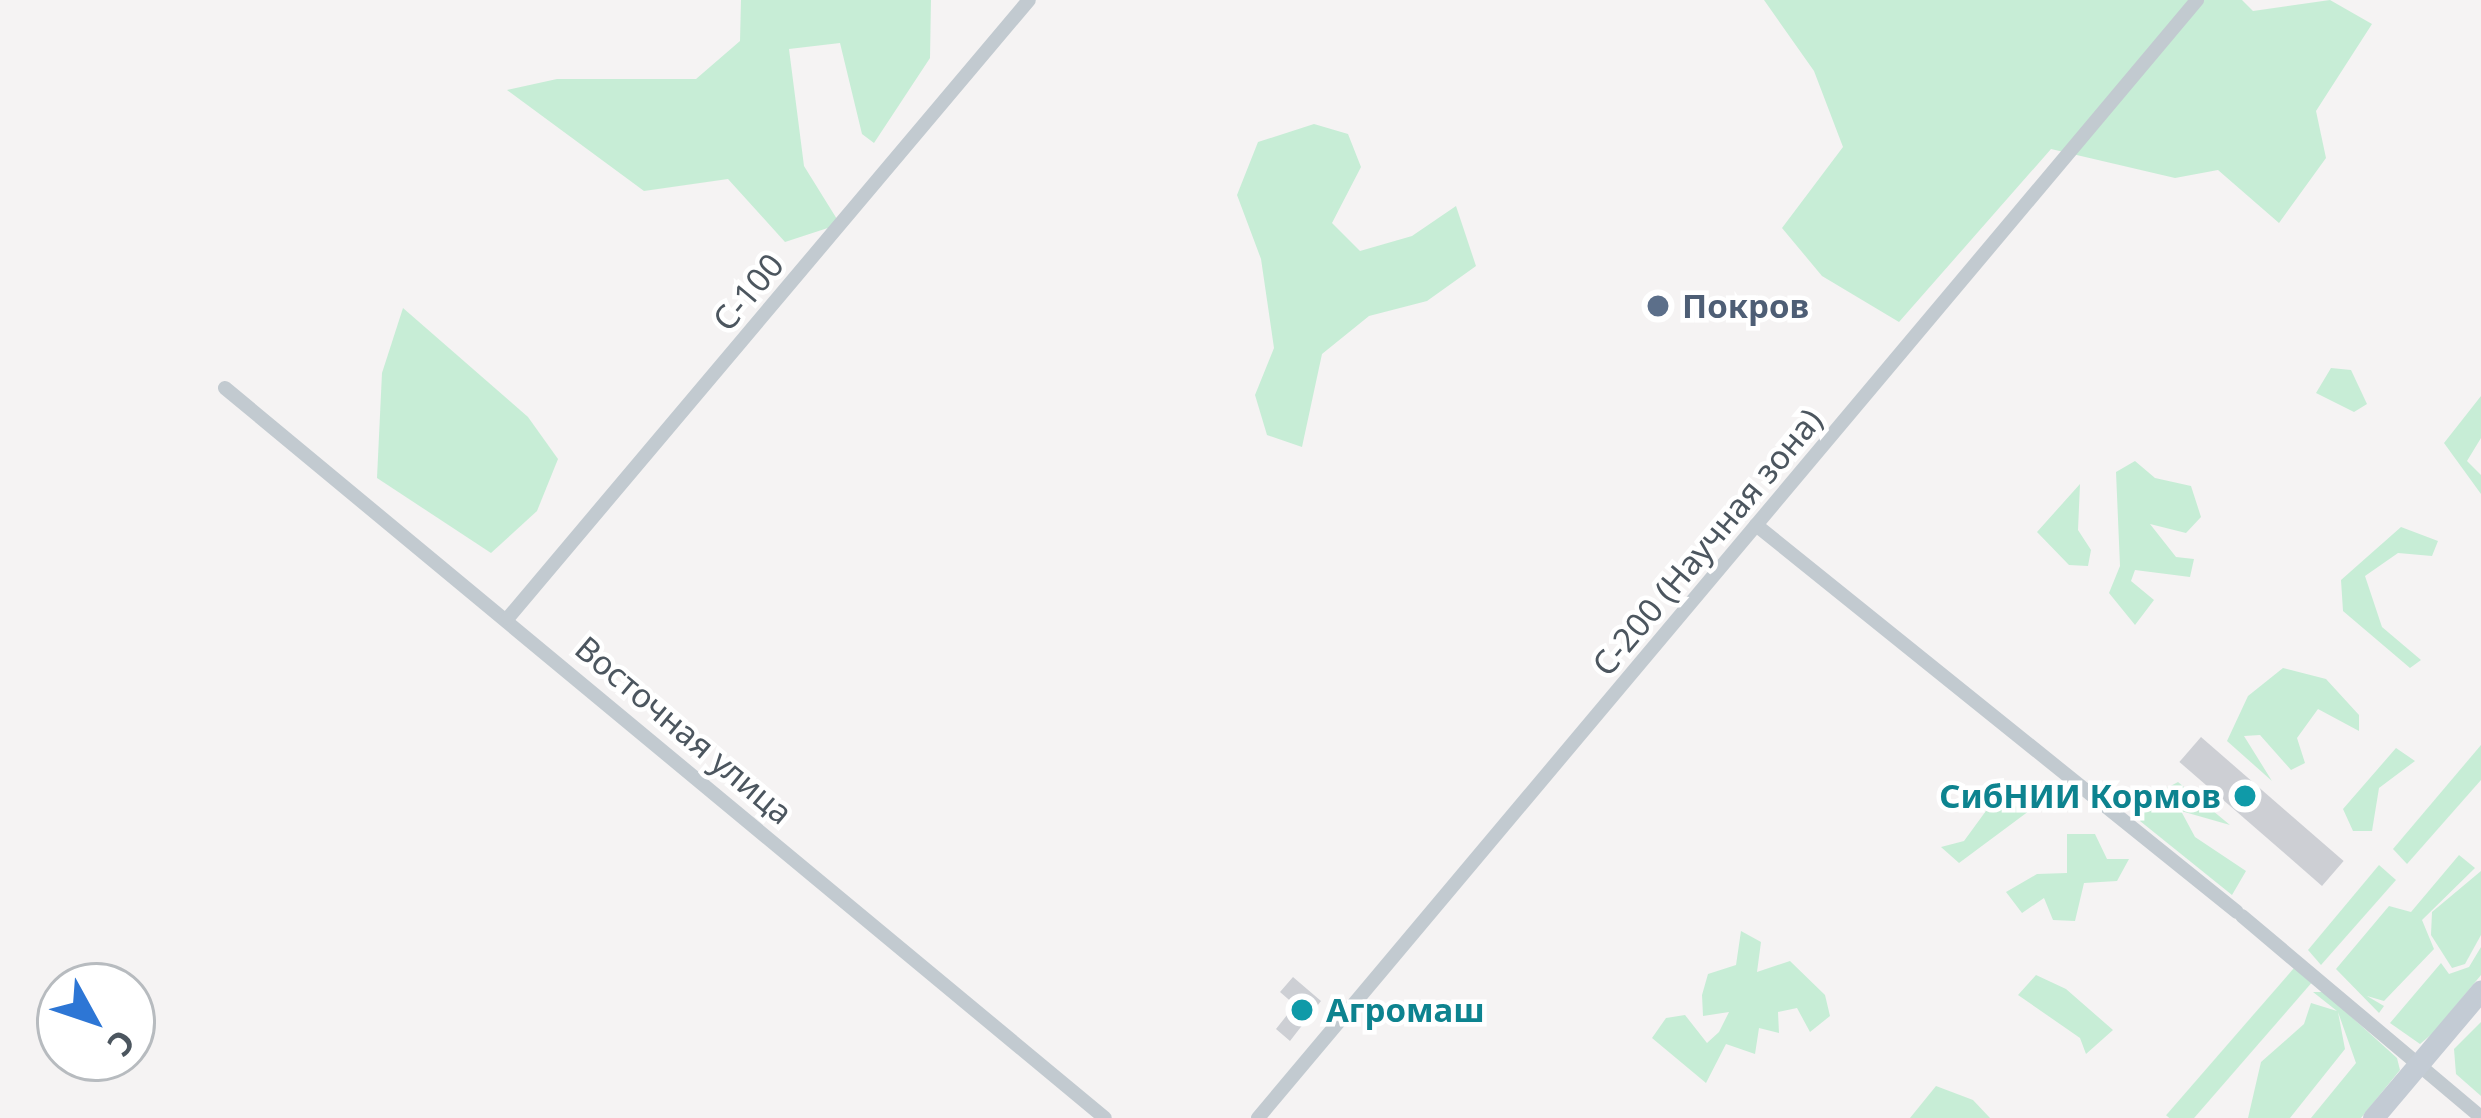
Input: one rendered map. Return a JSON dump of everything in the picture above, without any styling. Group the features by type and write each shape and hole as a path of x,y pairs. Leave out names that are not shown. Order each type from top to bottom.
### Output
{"main road":[{"path":"2373,1118 2481,989"}],"street":[{"name":"С-100","path":"508,618 1029,0"},
{"name":"С-200 (Научная зона)","path":"1258,1118 2197,0"},
{"name":"Восточная улица","path":"225,388 508,618 1105,1118"},
{"path":"1756,525 2240,914 2481,1117"}],"green space":[{"path":"741,0 931,0 930,58 874,143 862,134 840,43 789,49 804,166 840,224 785,242 728,179 644,191 507,90 557,79 696,79 740,41"},
{"path":"1764,0 2242,0 2253,11 2330,0 2372,24 2316,111 2326,158 2279,223 2218,170 2175,178 2051,149 1899,322 1822,276 1782,228 1843,147 1814,71"},
{"path":"1314,124 1348,134 1361,167 1332,223 1360,251 1412,236 1456,206 1476,266 1427,301 1369,316 1322,354 1302,447 1267,435 1255,395 1274,348 1261,259 1237,195 1258,142"},
{"path":"403,308 528,417 558,459 537,511 491,553 377,478 382,373"},
{"path":"2331,368 2351,370 2367,404 2354,412 2316,393"},
{"path":"2481,396 2481,438 2467,461 2481,475 2481,494 2444,443"},
{"path":"2135,461 2155,478 2191,486 2201,517 2186,533 2150,524 2176,557 2194,559 2190,577 2135,570 2131,581 2154,600 2135,625 2109,593 2120,566 2116,472"},
{"path":"2080,484 2078,530 2091,550 2088,566 2069,565 2037,532"},
{"path":"2401,527 2438,541 2432,556 2398,553 2365,576 2382,627 2421,660 2410,668 2343,611 2341,580"},
{"path":"2283,668 2326,679 2359,715 2359,731 2318,709 2297,738 2305,763 2291,770 2260,735 2244,736 2272,781 2227,741 2248,696"},
{"path":"2481,745 2481,780 2407,864 2393,849"},
{"path":"2396,748 2415,761 2379,788 2372,831 2353,831 2343,809"},
{"path":"2178,782 2230,825 2181,811 2195,837 2246,871 2232,895 2140,821 2146,799"},
{"path":"1991,804 2033,808 1959,863 1941,847 1964,841"},
{"path":"2067,834 2095,834 2107,859 2129,859 2117,881 2084,883 2075,921 2053,920 2044,898 2022,913 2006,892 2037,874 2067,873"},
{"path":"2459,855 2475,868 2422,920 2434,949 2384,1001 2367,996 2384,1006 2379,1013 2336,969 2389,906 2411,912"},
{"path":"2379,865 2396,880 2321,965 2308,950"},
{"path":"2481,871 2481,935 2465,964 2452,968 2431,935 2432,912"},
{"path":"1741,931 1761,942 1757,972 1790,961 1825,995 1830,1016 1810,1032 1797,1008 1778,1012 1779,1033 1759,1028 1755,1054 1726,1044 1706,1083 1652,1038 1666,1018 1685,1015 1707,1043 1719,1032 1729,1012 1703,1016 1702,995 1708,974 1736,965"},
{"path":"2481,947 2481,975 2420,1044 2390,1023 2441,963 2449,974 2469,967"},
{"path":"2294,968 2311,983 2194,1118 2166,1115"},
{"path":"2036,975 2066,989 2113,1030 2086,1054 2080,1038 2018,995"},
{"path":"2313,992 2324,992 2397,1058 2400,1070 2361,1118 2311,1118 2356,1063 2338,1012 2345,1049 2290,1118 2248,1118 2261,1062 2304,1024 2311,1003 2337,1011"},
{"path":"2481,1022 2481,1096 2456,1074 2454,1049"},
{"path":"1936,1086 1973,1100 1990,1118 1910,1118"}],"building":[{"name":"СибНИИ Кормов","path":"2201,737 2344,861 2322,886 2179,762"},
{"name":"Агромаш","path":"1293,977 1321,1001 1290,1041 1276,1029 1295,1005 1280,992"}],"place":[{"name":"Покров","path":"1658,306"},
{"name":"СибНИИ Кормов","path":"2245,796"},
{"name":"Агромаш","path":"1302,1010"}]}
